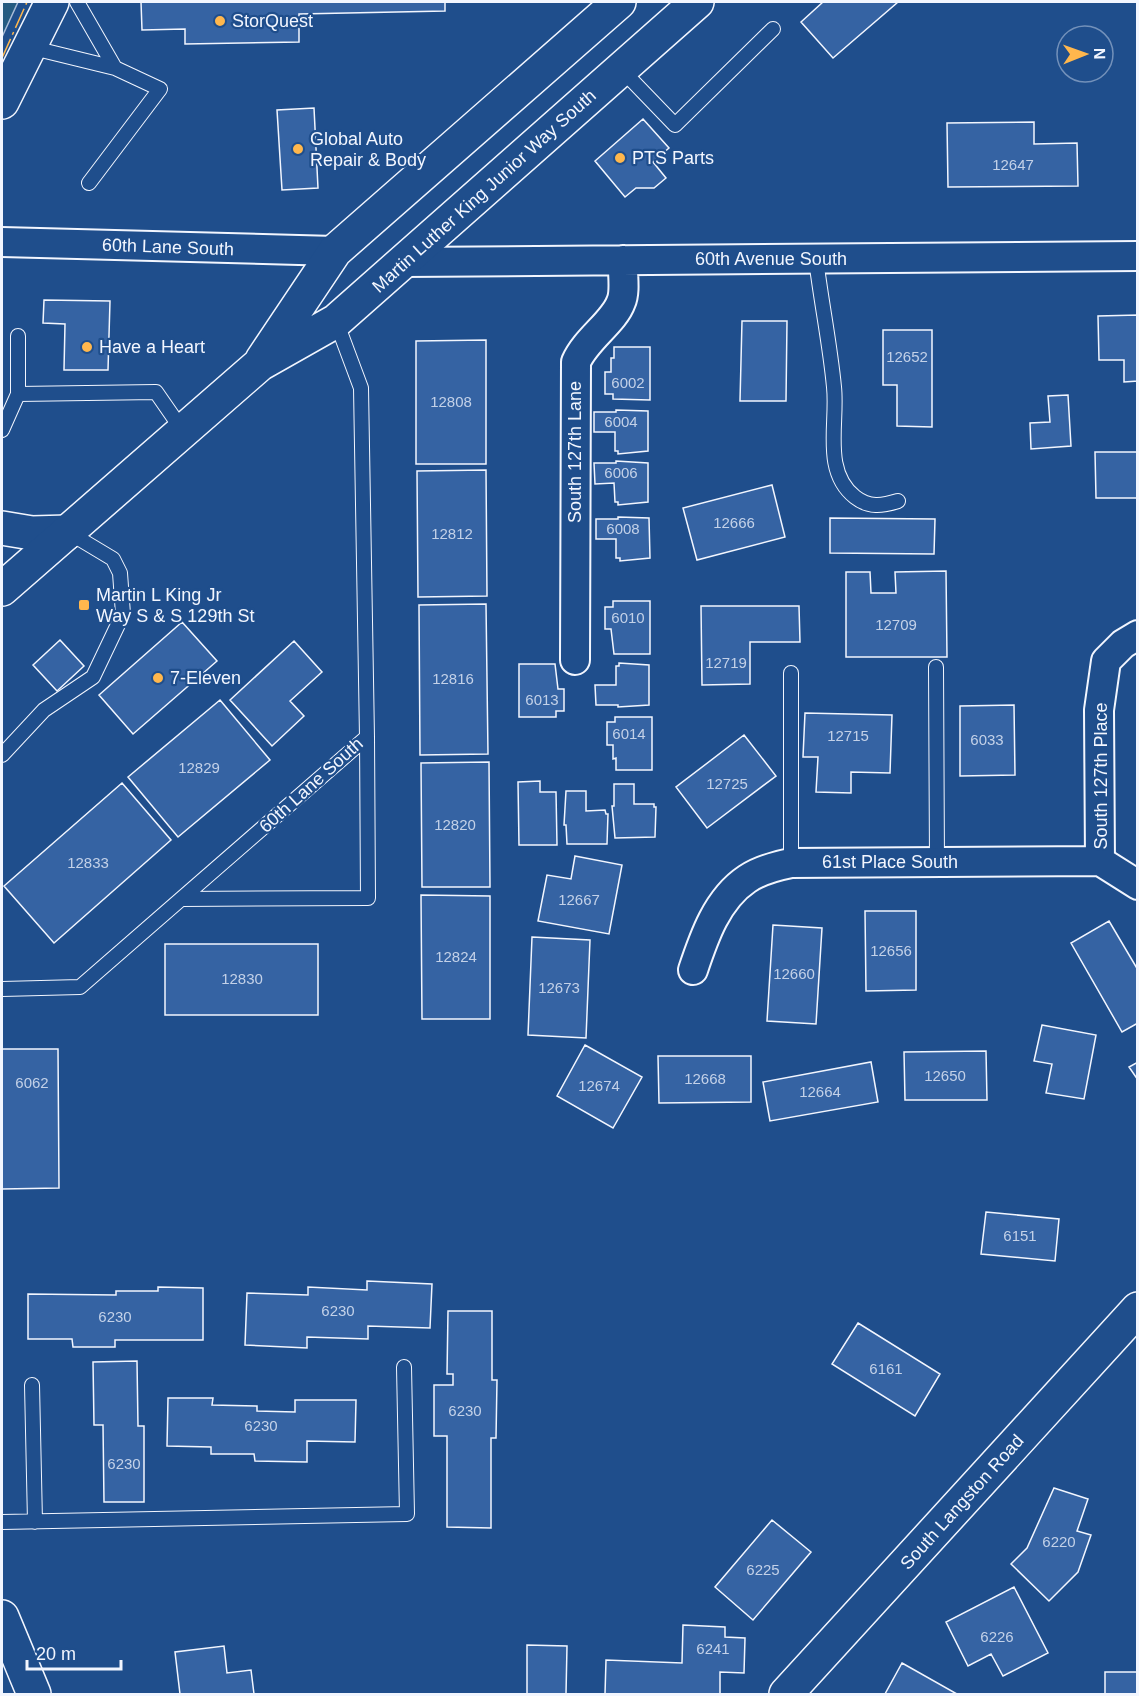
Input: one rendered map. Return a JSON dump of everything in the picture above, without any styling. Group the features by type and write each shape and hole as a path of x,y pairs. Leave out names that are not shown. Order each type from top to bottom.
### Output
{"main road":[{"path":"2,102 52,2"},
{"name":"Martin Luther King Junior Way South","path":"260,364 334,251 620,2"},
{"name":"Martin Luther King Junior Way South","path":"2,589 260,364 336,321 697,2"},
{"path":"2,528 32,533 68,532"},
{"name":"South Langston Road","path":"786,1695 1137,1309"},
{"path":"2,1617 23,1678"}],"street":[{"name":"60th Lane South","path":"2,242 334,251"},
{"name":"60th Avenue South","path":"404,262 1137,256"},
{"name":"South 127th Lane","path":"575,660 576,362 581,350 617,310 622,301 622,260"},
{"name":"South 127th Place","path":"1101,861 1099,710 1106,661 1123,644 1137,635"},
{"name":"61st Place South","path":"693,970 705,932 724,902 746,879 767,868 791,863 1101,861"},
{"path":"1101,861 1137,885"}],"lane":[{"path":"76,2 115,68"},
{"path":"621,69 675,125 773,29"},
{"path":"29,47 115,68 160,89 89,183"},
{"path":"816,259 834,388 834,450 837,472 850,493 864,504 884,505 898,501"},
{"name":"60th Lane South","path":"2,989 80,987 367,736 361,388 336,321"},
{"path":"2,430 18,394 18,336"},
{"path":"18,394 156,392 183,431"},
{"path":"2,755 44,710 93,678 123,614 120,573 113,559 68,532"},
{"path":"936,667 937,862"},
{"path":"791,674 791,863"},
{"path":"182,899 368,898 367,736"},
{"path":"2,1522 407,1514 404,1367"},
{"path":"32,1385 35,1521"}],"shaded area":[{"path":"2,2 18,2 2,37"}],"building":[{"name":"StorQuest","path":"141,2 445,2 445,11 299,14 299,42 185,44 185,29 142,30"},
{"path":"823,2 898,2 833,58 801,22"},
{"name":"Global Auto Repair & Body","path":"314,108 318,188 282,190 277,110"},
{"path":"643,119 669,148 653,162 666,178 654,188 636,188 625,197 595,161"},
{"path":"1034,122 1034,144 1077,143 1078,186 948,187 947,123"},
{"name":"Have a Heart","path":"44,300 110,301 108,370 64,370 65,324 43,323"},
{"path":"1138,315 1138,381 1124,382 1124,360 1099,360 1098,316"},
{"path":"742,321 787,321 786,401 740,401"},
{"path":"883,330 932,330 932,427 897,426 897,385 883,385"},
{"path":"486,340 486,464 416,464 416,341"},
{"path":"614,347 650,347 650,400 613,399 613,394 605,394 605,372 611,372"},
{"path":"1068,395 1071,446 1031,449 1030,423 1050,422 1048,396"},
{"path":"616,410 648,411 648,451 618,454 618,451 615,451 615,432 594,432 594,412 616,412"},
{"path":"1095,452 1138,452 1138,498 1096,498"},
{"path":"616,461 648,463 648,502 618,505 618,502 615,502 614,483 595,484 594,463 616,463"},
{"path":"486,470 487,596 418,597 417,471"},
{"path":"772,485 785,537 697,560 683,508"},
{"path":"618,517 649,518 650,558 620,561 620,558 616,558 616,539 596,539 596,519 618,519"},
{"path":"830,518 935,519 934,554 830,553"},
{"path":"946,571 947,657 846,657 846,572 870,572 871,593 896,593 895,572"},
{"path":"613,601 650,601 650,654 614,654 611,629 605,629 605,607 613,607"},
{"path":"486,604 488,754 420,755 419,605"},
{"path":"701,606 799,606 800,642 750,642 750,684 702,685"},
{"name":"7-Eleven","path":"182,622 217,661 133,734 99,695"},
{"path":"60,640 84,666 57,691 33,665"},
{"path":"294,641 322,672 290,701 304,716 272,746 230,700"},
{"path":"619,663 649,665 649,705 618,707 618,705 596,705 595,685 616,685 616,666 619,666"},
{"path":"519,664 555,664 558,689 564,689 564,711 556,711 556,717 519,717"},
{"path":"220,700 270,760 178,837 128,777"},
{"path":"1014,705 1015,775 960,776 960,706"},
{"path":"805,713 892,715 890,773 851,772 851,793 816,792 818,757 803,757"},
{"path":"615,717 652,717 652,770 616,770 613,745 607,745 607,722 615,722"},
{"path":"744,735 776,776 707,828 676,787"},
{"path":"489,762 490,887 422,887 421,763"},
{"path":"540,781 540,792 556,792 557,845 519,845 518,782"},
{"path":"122,783 171,840 54,943 4,886"},
{"path":"614,784 634,784 634,804 654,804 656,807 655,837 615,838 612,806 614,806"},
{"path":"566,791 586,791 586,811 605,810 608,814 607,844 567,844 566,825 564,825"},
{"path":"575,856 622,865 609,934 538,921 547,875 571,879"},
{"path":"421,895 490,896 490,1019 422,1019"},
{"path":"865,911 916,911 916,990 866,991"},
{"path":"1109,921 1138,970 1138,1023 1122,1032 1071,943"},
{"path":"773,925 822,928 816,1024 767,1021"},
{"path":"532,937 590,940 586,1038 528,1035"},
{"path":"165,944 318,944 318,1015 165,1015"},
{"path":"1042,1025 1096,1035 1084,1099 1046,1093 1052,1064 1034,1061"},
{"path":"585,1045 642,1077 613,1128 557,1096"},
{"path":"2,1049 58,1049 59,1188 2,1189"},
{"path":"986,1051 987,1100 905,1100 904,1052"},
{"path":"658,1056 751,1056 751,1102 659,1103"},
{"path":"871,1062 878,1102 770,1121 763,1082"},
{"path":"1138,1062 1138,1080 1129,1067"},
{"path":"986,1212 1059,1219 1055,1261 981,1254"},
{"path":"367,1281 432,1284 430,1328 368,1326 368,1339 307,1337 307,1348 245,1345 247,1293 308,1295 308,1287 367,1290"},
{"path":"158,1287 203,1288 203,1340 115,1340 115,1347 73,1347 72,1339 28,1339 28,1294 116,1295 116,1291 158,1291"},
{"path":"448,1311 492,1311 492,1380 497,1380 496,1438 491,1438 491,1528 447,1527 447,1436 434,1436 434,1385 453,1385 453,1374 447,1374"},
{"path":"858,1323 940,1374 915,1416 832,1364"},
{"path":"137,1361 138,1426 144,1426 144,1502 104,1502 103,1425 94,1425 93,1362"},
{"path":"168,1398 213,1398 212,1405 257,1406 257,1411 295,1412 295,1400 356,1400 355,1442 307,1441 307,1462 255,1461 254,1454 211,1454 211,1447 167,1446"},
{"path":"1054,1488 1088,1499 1077,1531 1091,1535 1078,1572 1049,1601 1011,1564 1027,1548"},
{"path":"772,1520 811,1552 753,1620 715,1587"},
{"path":"1014,1587 1048,1653 1003,1676 991,1654 968,1666 946,1622"},
{"path":"683,1625 725,1627 725,1637 745,1638 744,1673 720,1672 720,1694 605,1694 606,1660 682,1663"},
{"path":"527,1645 567,1646 566,1694 527,1694"},
{"path":"224,1646 227,1673 251,1670 254,1694 180,1694 175,1652"},
{"path":"902,1663 957,1694 885,1694"},
{"path":"1105,1672 1138,1672 1138,1694 1105,1694"}],"power":[{"path":"2,58 27,2"}],"place":[{"name":"StorQuest","path":"220,21"},
{"name":"Global Auto Repair & Body","path":"298,149"},
{"name":"PTS Parts","path":"620,158"},
{"name":"Have a Heart","path":"87,347"},
{"name":"Martin L King Jr Way S & S 129th St","path":"84,605"},
{"name":"7-Eleven","path":"158,678"}]}
